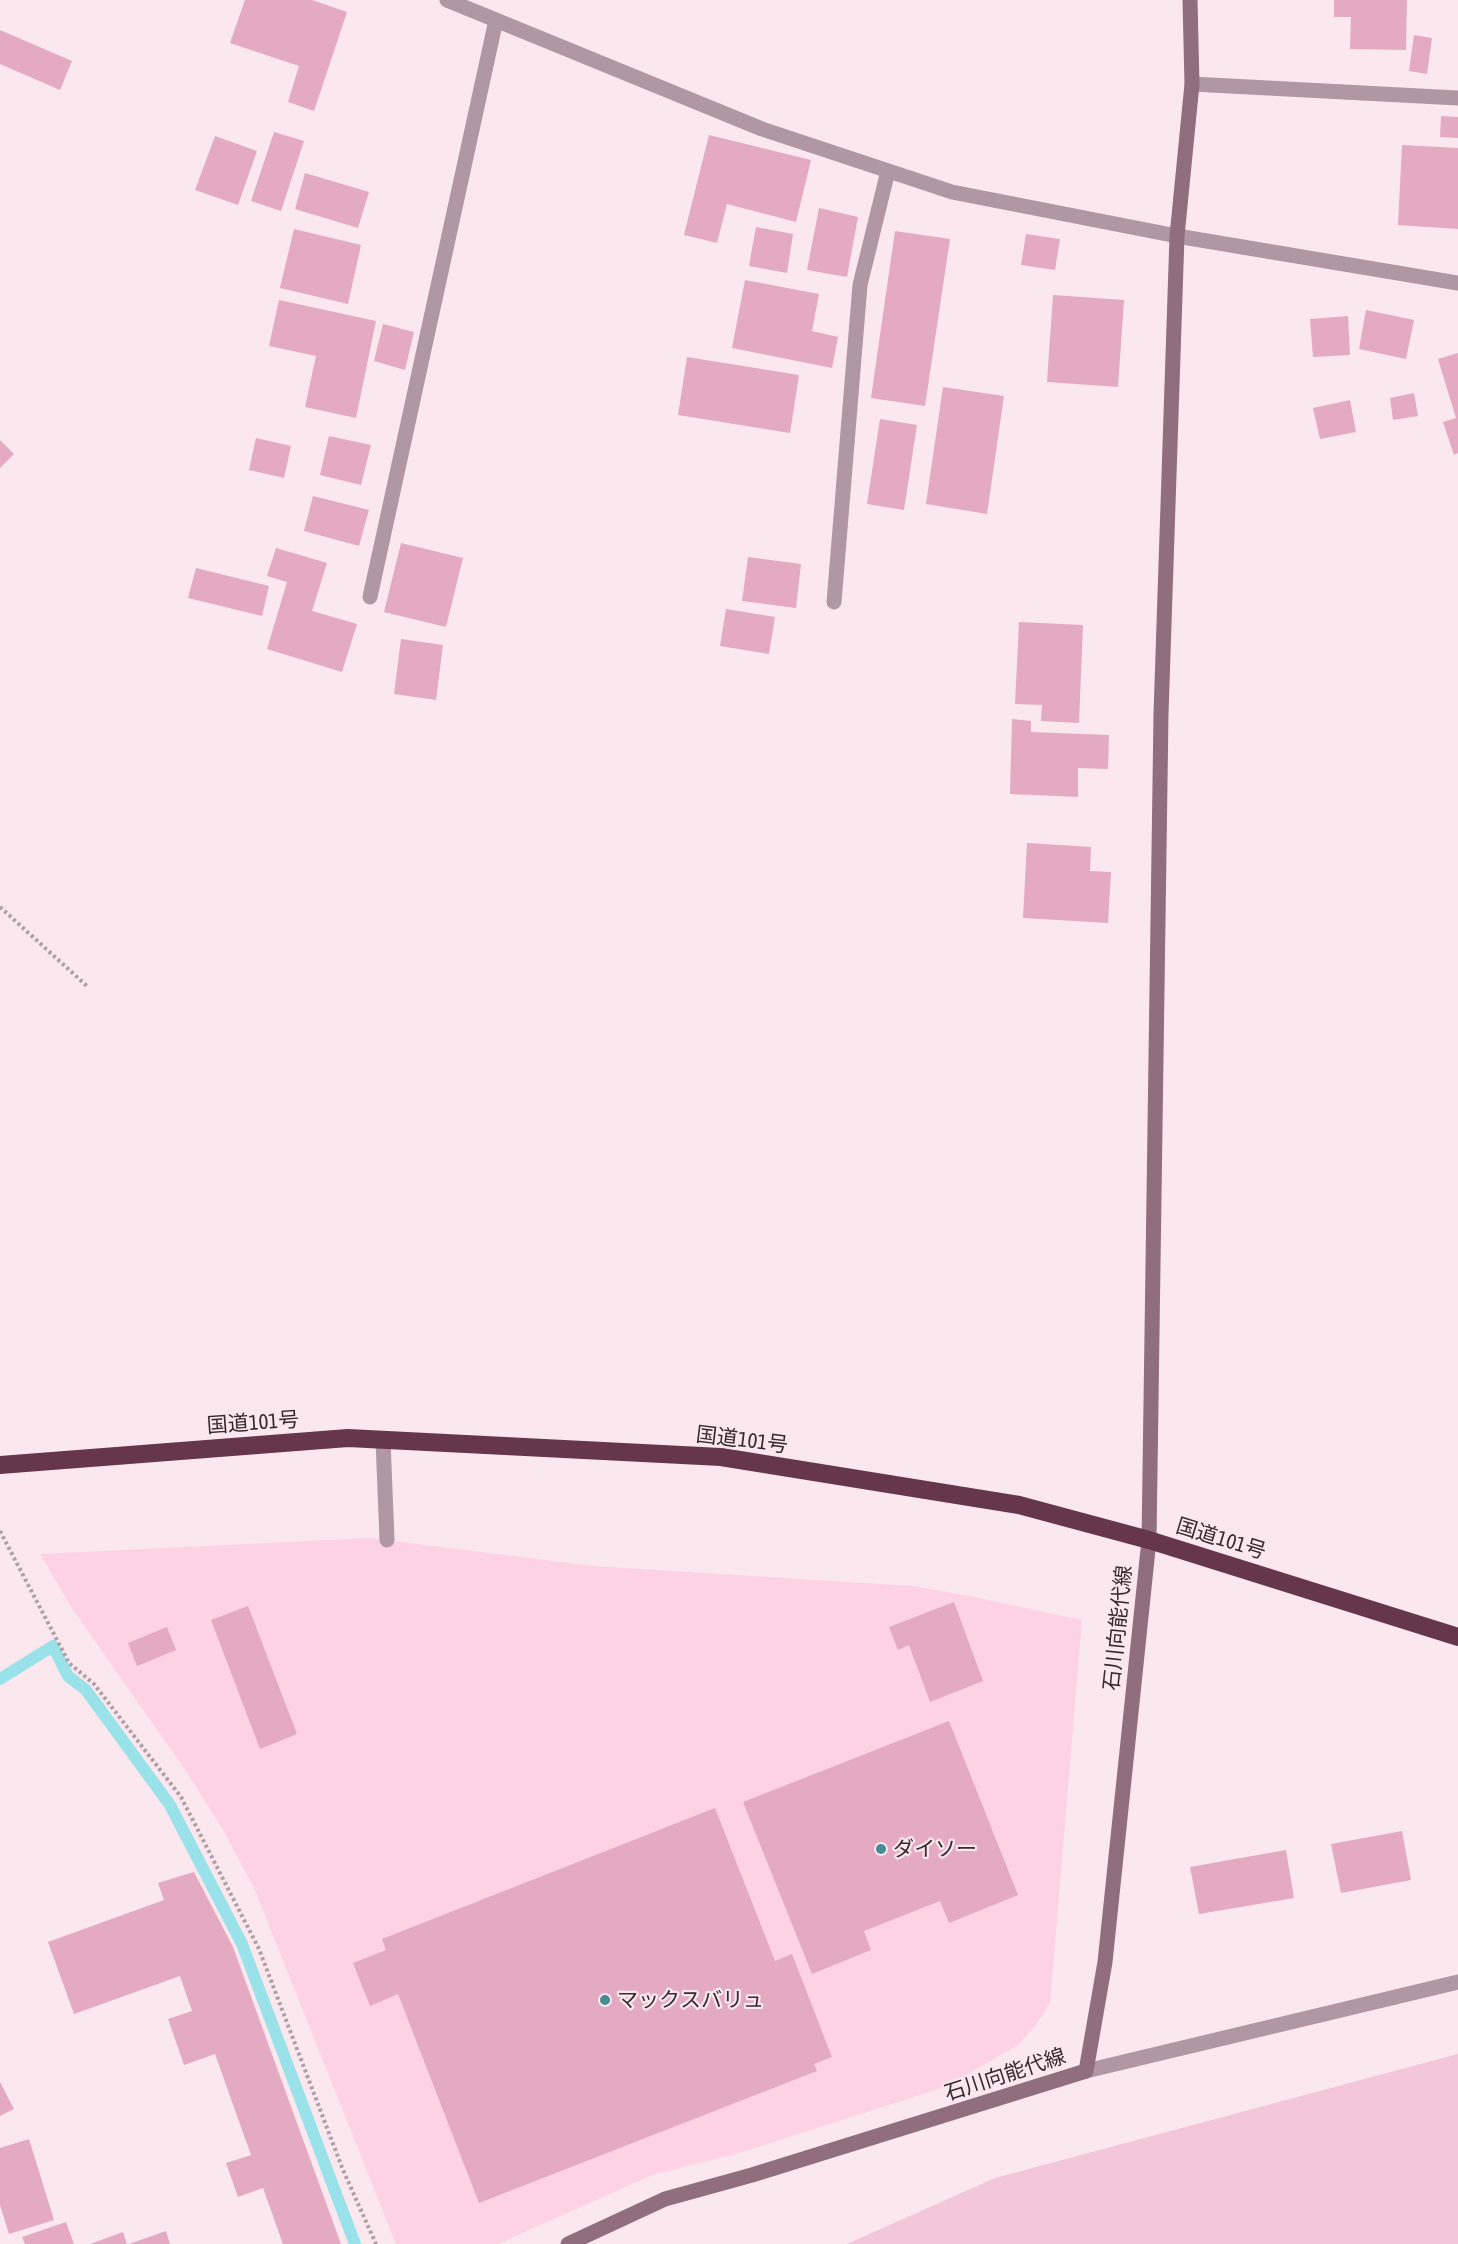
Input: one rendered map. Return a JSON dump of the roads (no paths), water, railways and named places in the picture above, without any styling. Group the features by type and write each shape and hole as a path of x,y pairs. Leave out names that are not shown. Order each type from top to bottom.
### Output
{"highway":[{"name":"国道101号","path":"0,1465 348,1438 721,1457 1019,1505 1149,1540 1458,1637"}],"street":[{"path":"447,0 762,129 952,192 1177,236 1458,283"},
{"name":"石川向能代線","path":"568,2244 665,2199 785,2165 1086,2071 1105,1962 1149,1540 1161,714 1177,236 1192,84 1190,0"},
{"path":"370,597 496,20"},
{"path":"1192,84 1458,98"},
{"path":"834,602 860,285 888,171"},
{"path":"383,1440 387,1540"},
{"path":"1086,2071 1458,1982"}],"waterway":[{"path":"0,1679 53,1646 68,1676 86,1690 170,1805 242,1944 355,2244"}],"place":[{"name":"ダイソー","path":"881,1849"},
{"name":"マックスバリュ","path":"605,2000"}]}
